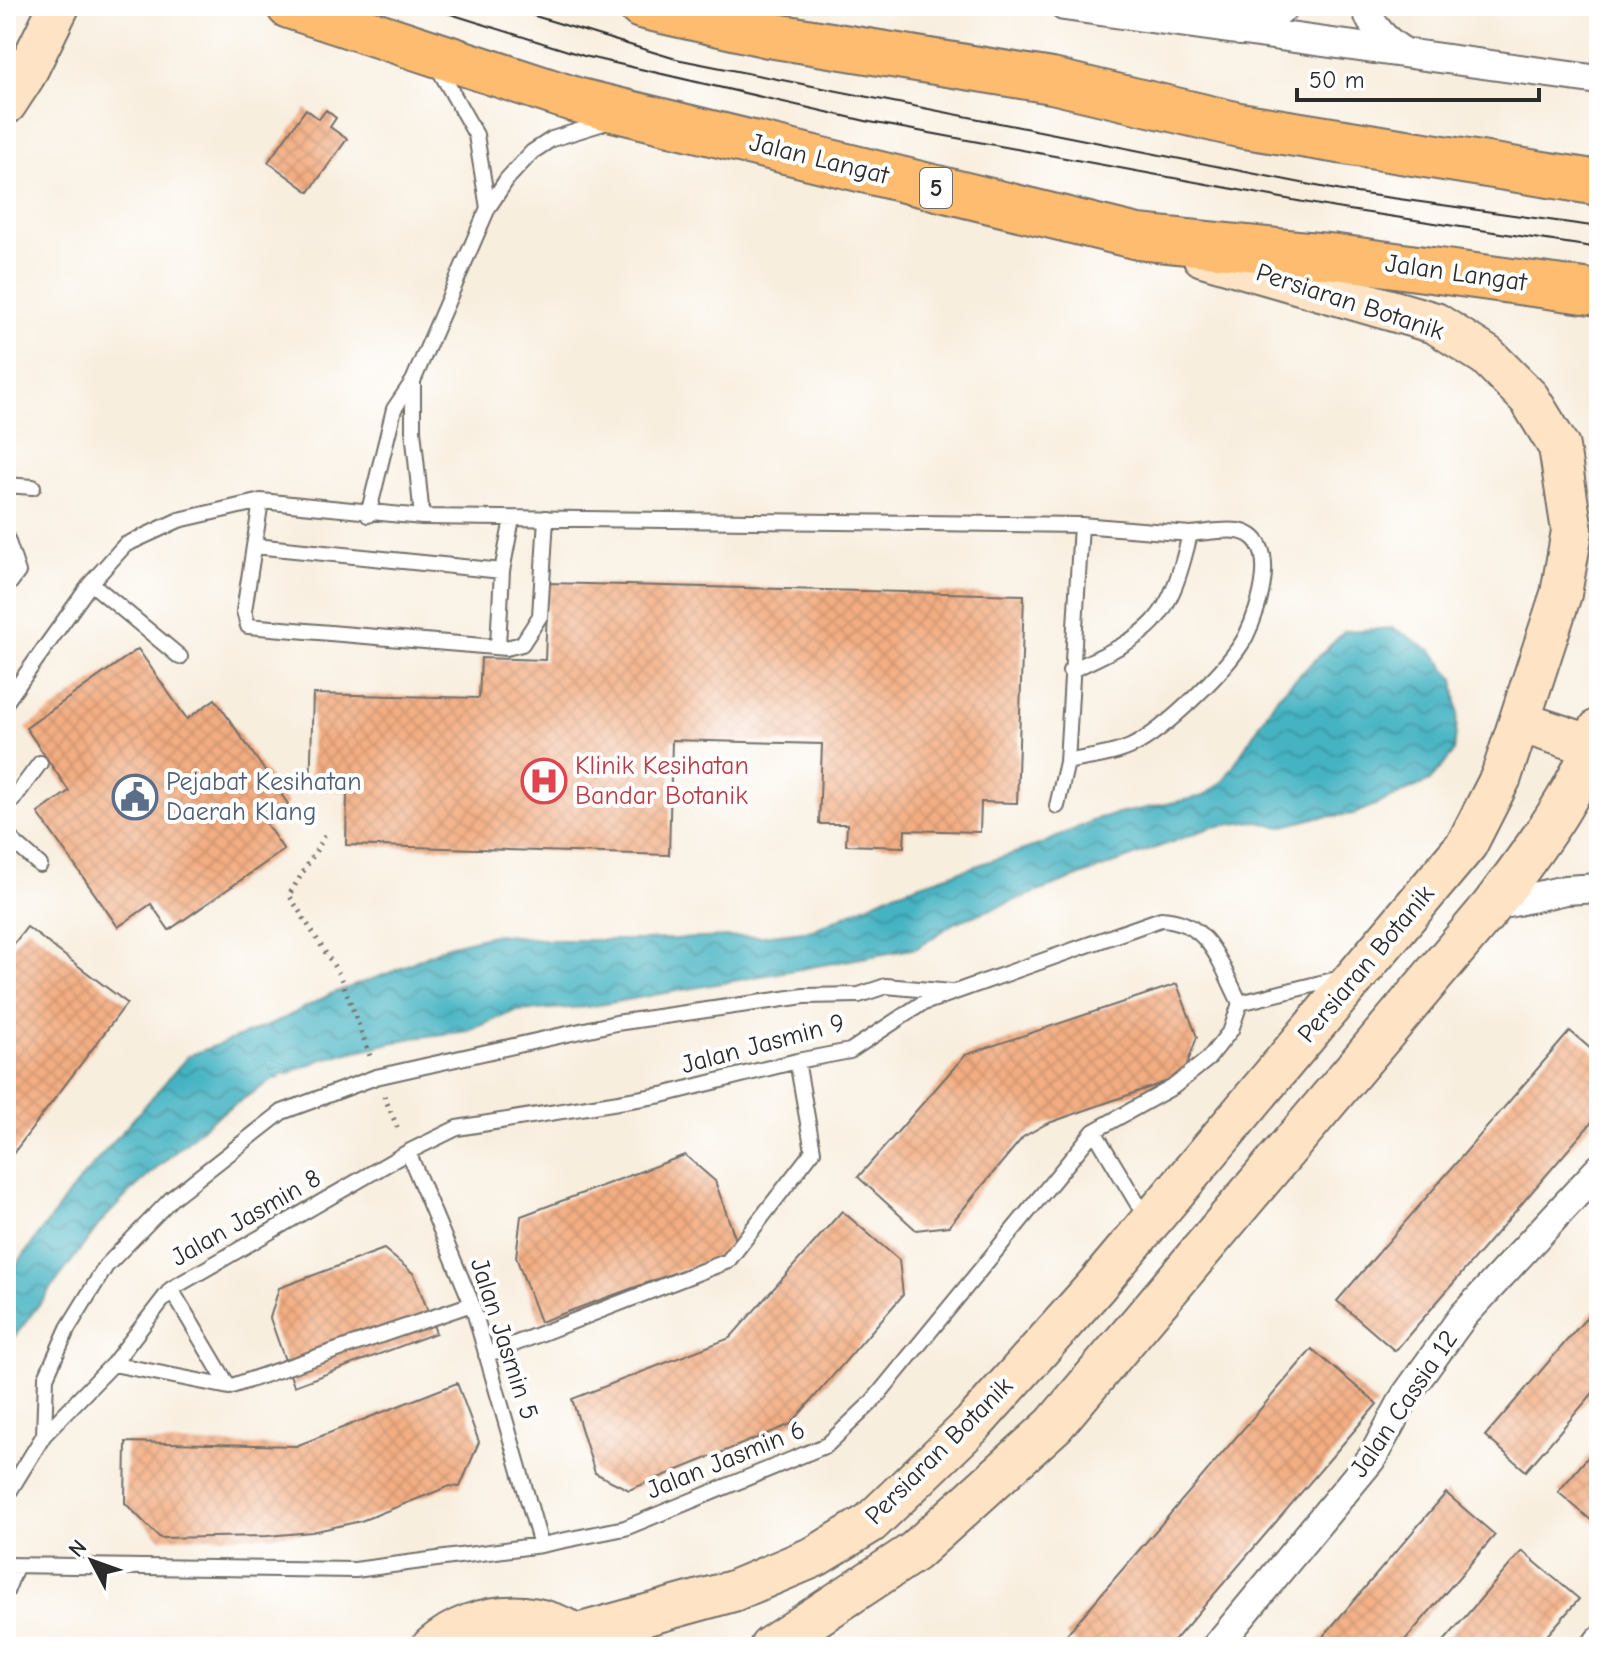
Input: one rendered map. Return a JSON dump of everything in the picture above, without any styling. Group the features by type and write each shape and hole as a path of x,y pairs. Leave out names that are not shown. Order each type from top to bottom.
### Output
{"highway":[{"name":"Jalan Langat","path":"289,6 430,53 632,114 1138,237 1337,257 1599,293"},
{"path":"641,6 769,35 1052,81 1239,125 1599,183"}],"main road":[{"path":"6,104 25,75 59,6"},
{"name":"Persiaran Botanik","path":"586,1640 733,1591 816,1556 870,1523 973,1424 1149,1222 1467,844 1501,777 1561,594 1572,531 1559,447 1529,398 1487,356 1435,323 1138,237"},
{"path":"1520,722 1596,738"},
{"name":"Persiaran Botanik","path":"770,1647 914,1552 1054,1425 1491,907 1543,836 1596,738"},
{"path":"432,1643 478,1620 512,1615 546,1620 586,1640"}],"street":[{"path":"1064,6 1262,24 1285,6"},
{"path":"1366,6 1376,29 1390,44 1407,54"},
{"path":"1234,23 1407,54 1599,80"},
{"path":"1491,907 1565,890 1599,888"},
{"name":"Jalan Cassia 12","path":"1216,1647 1372,1458 1406,1395 1463,1316 1599,1169"},
{"path":"1595,1647 1599,1641"}],"lane":[{"path":"430,53 476,135 488,208"},
{"path":"368,515 394,409 413,381 488,208 507,179 532,152 552,139 632,114"},
{"path":"413,381 413,430 422,517"},
{"path":"6,485 33,487"},
{"path":"261,501 244,611 248,626 506,648 522,644 540,616 546,518"},
{"path":"6,702 91,583 125,545 179,520 261,501 368,515 422,517 1081,525 1190,534 1240,531 1258,542 1266,557 1263,585 1246,637 1194,699 1132,746 1067,762"},
{"path":"498,645 502,571 512,519"},
{"path":"1057,806 1067,762 1081,525"},
{"path":"1070,671 1132,642 1162,614 1178,583 1190,534"},
{"path":"6,536 18,572 6,588"},
{"path":"255,546 502,571"},
{"path":"91,583 180,657"},
{"path":"6,809 40,763"},
{"path":"6,835 40,865"},
{"name":"Jalan Jasmin 9","path":"408,1152 457,1128 662,1095 850,1051 921,1004 1161,919 1181,920 1206,937 1240,1003"},
{"path":"1240,1003 1358,973"},
{"path":"44,1435 46,1377 68,1328 106,1266 172,1198 282,1112 375,1071 616,1023 804,996 859,995 886,986 955,992"},
{"name":"Jalan Jasmin 6","path":"11,1566 355,1570 541,1545 625,1528 827,1445 872,1402 1094,1131 1173,1087 1208,1059 1231,1030 1240,1003"},
{"path":"486,1355 728,1261 813,1151 797,1061"},
{"path":"1094,1131 1149,1222"},
{"name":"Jalan Jasmin 8","path":"6,1497 44,1435 113,1364 171,1289 408,1152"},
{"name":"Jalan Jasmin 5","path":"408,1152 472,1304 541,1545"},
{"path":"171,1289 229,1387"},
{"path":"113,1364 229,1387 472,1304"},
{"path":"6,1592 11,1566"}],"path":[{"path":"325,836 289,895 341,977 408,1152"}],"water":[{"path":"1394,628 1432,651 1454,679 1458,712 1454,752 1430,781 1354,814 1314,818 1281,827 1254,821 1212,827 954,923 917,948 587,1007 515,1011 468,1031 412,1038 323,1059 272,1080 210,1121 130,1192 102,1221 6,1348 6,1279 75,1186 188,1056 277,1022 333,993 392,972 448,946 497,934 549,940 645,940 762,936 813,930 891,894 1042,844 1099,818 1204,796 1224,780 1278,696 1345,631"}],"building":[{"path":"306,109 319,119 326,110 336,118 330,127 347,139 309,192 268,162"},
{"path":"548,583 1024,595 1017,803 981,802 980,832 905,830 904,847 846,845 847,824 819,824 822,744 672,740 669,855 346,845 347,791 310,789 313,694 479,698 481,658 545,660"},
{"path":"138,649 187,719 215,699 288,804 264,821 284,850 169,930 151,904 118,927 38,813 69,791 26,728"},
{"path":"27,927 127,1003 6,1163 6,954"},
{"path":"1177,984 1197,1037 1185,1070 1168,1081 1046,1124 1023,1137 949,1226 916,1230 858,1177 965,1055"},
{"path":"1570,1031 1599,1056 1599,1114 1395,1351 1337,1301"},
{"path":"685,1155 715,1181 739,1249 540,1322 516,1257 521,1216"},
{"path":"842,1211 899,1260 903,1295 791,1424 629,1490 595,1473 572,1399 730,1338"},
{"path":"384,1249 414,1274 436,1333 294,1386 270,1318 279,1288"},
{"path":"1599,1303 1599,1386 1526,1471 1485,1436"},
{"path":"1312,1349 1377,1404 1169,1647 1080,1647 1066,1635"},
{"path":"457,1383 479,1442 460,1487 450,1486 361,1521 312,1532 267,1536 160,1538 125,1503 126,1442 296,1446"},
{"path":"1599,1444 1599,1527 1558,1492"},
{"path":"1446,1493 1495,1535 1399,1647 1314,1647"},
{"path":"1522,1551 1579,1599 1537,1647 1439,1647"}],"tram line":[{"path":"425,6 584,56 870,122 1336,208 1599,248"},
{"path":"502,6 676,59 1342,191 1599,227"}],"place":[{"name":"Klinik Kesihatan Bandar Botanik","path":"544,781"},
{"name":"Pejabat Kesihatan Daerah Klang","path":"135,797"}]}
